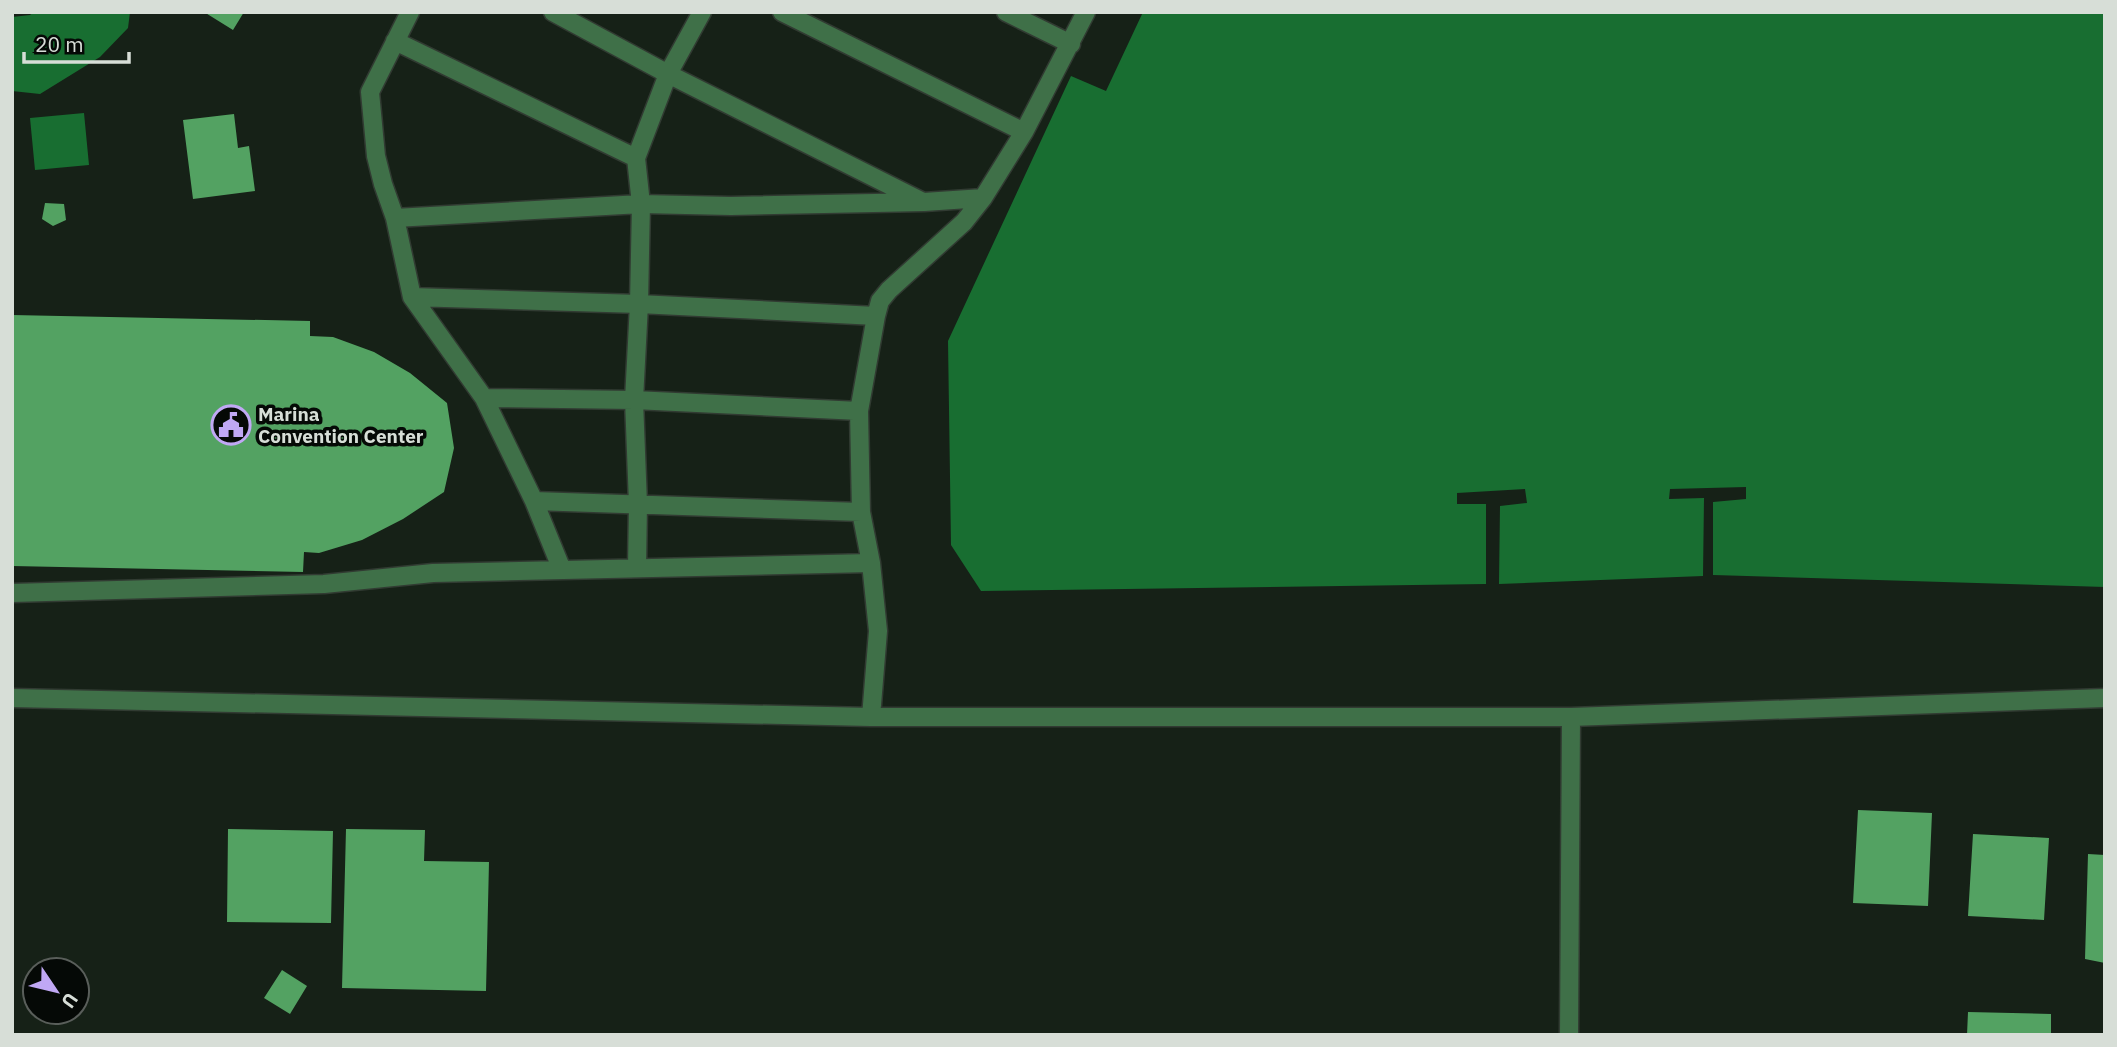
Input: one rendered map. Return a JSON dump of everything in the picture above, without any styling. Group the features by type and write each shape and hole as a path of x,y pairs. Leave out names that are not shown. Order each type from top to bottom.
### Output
{"street":[{"path":"410,12 370,92 376,156 395,218 412,297 484,398 534,501 562,570"},
{"path":"553,12 668,74 923,202"},
{"path":"637,568 638,504 634,400 641,204 636,158 668,74 702,12"},
{"path":"782,12 1024,132"},
{"path":"1006,12 1070,44"},
{"path":"871,717 878,631 861,512 859,411 880,302 889,290 964,222 983,198 1024,132 1086,12"},
{"path":"395,41 636,158"},
{"path":"395,218 641,204 731,206 983,198"},
{"path":"412,297 639,304 876,316"},
{"path":"484,398 634,400 859,411"},
{"path":"534,501 861,512"},
{"path":"12,593 324,584 433,573 870,562"},
{"path":"12,698 871,717 1571,717 2105,698"},
{"path":"1569,1035 1571,717"}],"shaded area":[{"path":"34,12 130,12 128,28 100,57 40,94 12,91 12,17"},
{"path":"1143,12 2105,12 2105,587 1713,575 1713,502 1746,499 1746,487 1670,489 1669,499 1704,498 1703,576 1499,584 1500,506 1527,503 1525,489 1457,493 1457,504 1486,504 1486,584 981,591 951,545 948,341 1071,76 1106,91"},
{"path":"84,113 89,165 35,170 30,118"}],"building":[{"path":"204,12 244,12 233,30"},
{"path":"234,114 238,148 249,146 255,191 193,199 183,120"},
{"path":"45,203 64,204 66,220 53,226 42,219"},
{"name":"Marina Convention Center","path":"12,315 310,321 310,336 333,337 374,352 410,373 447,403 454,448 444,492 403,519 362,540 319,553 304,552 303,572 12,566"},
{"path":"1858,810 1932,813 1928,906 1853,903"},
{"path":"228,829 333,831 331,923 227,922"},
{"path":"346,829 425,830 424,861 489,862 486,991 342,988"},
{"path":"1973,834 2049,838 2044,920 1968,916"},
{"path":"2088,854 2105,855 2105,963 2085,959"},
{"path":"282,970 307,986 290,1014 264,998"},
{"path":"1968,1012 2051,1014 2051,1035 1967,1035"}],"place":[{"name":"Marina Convention Center","path":"231,425"}]}
